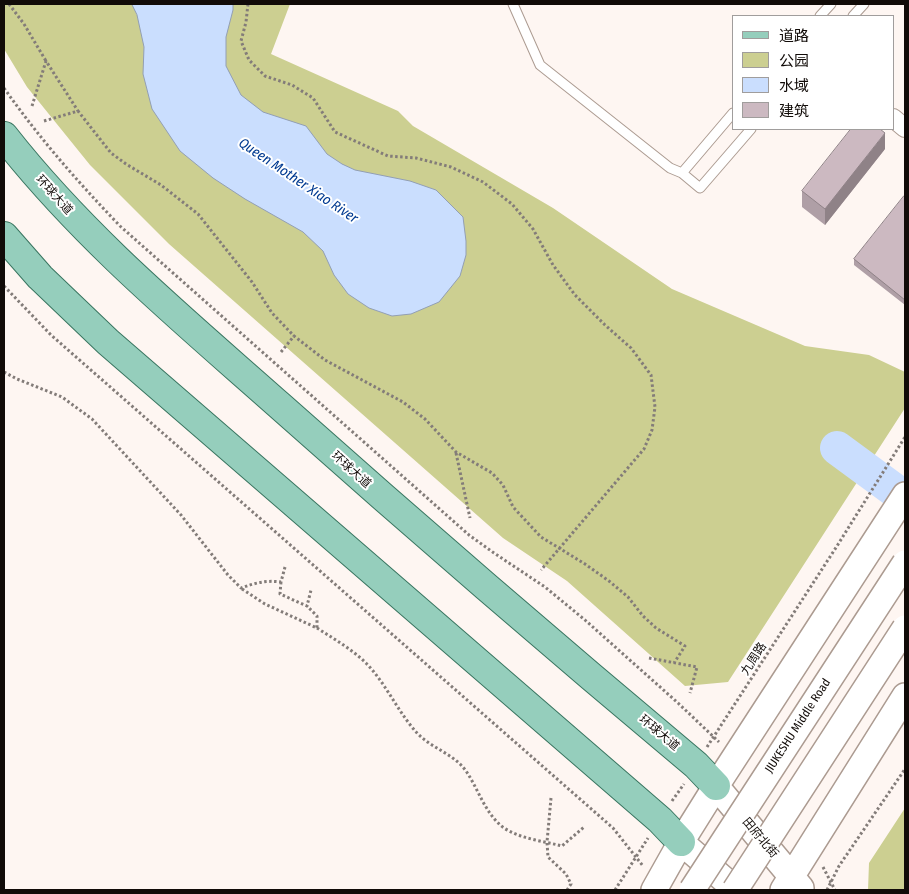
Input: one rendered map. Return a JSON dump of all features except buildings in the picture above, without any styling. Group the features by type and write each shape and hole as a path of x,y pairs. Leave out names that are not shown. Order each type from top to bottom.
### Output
{"main road":[{"name":"环球大道","path":"4,136 48,190 96,240 164,304 381,496 696,764 716,786"},
{"path":"4,236 40,277 108,342 660,820 681,842 736,890 905,628"},
{"path":"655,888 716,786 736,758 905,495"},
{"name":"JIUKESHU Middle Road","path":"692,890 905,562"},
{"path":"793,886 905,696"},
{"name":"田府北街","path":"716,786 793,886"}],"street":[{"path":"894,119 905,128"}],"lane":[{"path":"513,4 540,65 670,168 682,173 700,188 750,130"},
{"path":"821,15 831,4"},
{"path":"854,15 864,4"},
{"path":"682,173 732,114"}],"path":[{"path":"9,4 24,24 78,111 111,152 126,164 161,185 198,214 246,274 272,313 294,336 325,360 403,402 424,419 456,452 492,473 504,485 513,507 541,537 609,581 628,596 642,616 656,628 685,646 674,663"},
{"path":"248,4 241,41 249,60 265,76 292,85 313,98 335,132 388,156 416,158 451,167 483,182 512,204 533,229 554,265 575,295 631,348 651,375 655,407 652,430 644,449 542,570"},
{"path":"32,106 46,61"},
{"path":"4,88 25,119 70,174 127,232 469,535 558,598 671,696 736,758"},
{"path":"44,122 78,111"},
{"path":"4,286 51,335 613,828 637,856 655,888"},
{"path":"281,352 294,336"},
{"path":"4,372 17,380 62,397 92,419 181,515 241,588 266,604 317,628 350,649 373,671 410,724 420,735 453,757 466,771 491,815 504,828 522,836 562,846 584,826"},
{"name":"九周路","path":"615,890 905,437"},
{"path":"456,452 470,518"},
{"path":"285,567 280,594 307,606 317,616 317,628"},
{"path":"241,588 270,580 281,582"},
{"path":"307,606 311,590"},
{"path":"649,658 697,667 690,693"},
{"path":"827,890 839,866 905,769"},
{"path":"551,798 547,842 548,856 566,874 571,884 567,890"}],"green space":[{"path":"4,4 290,4 271,54 398,111 413,126 553,208 672,289 805,346 869,355 905,372 905,408 728,682 685,686 567,581 503,538 169,244 90,165 27,87 4,49"},
{"path":"905,808 905,890 868,890 869,863"}],"water":[{"path":"132,4 233,4 226,37 226,66 241,95 263,112 306,126 327,154 342,164 355,170 410,181 436,190 463,217 466,241 466,255 460,276 439,302 411,314 392,316 369,308 348,294 334,275 323,251 303,232 245,199 213,178 180,151 152,109 143,74 144,47 137,15"}],"waterway":[{"name":"Queen Mother Xiao River","path":"837,448 905,498"}]}
